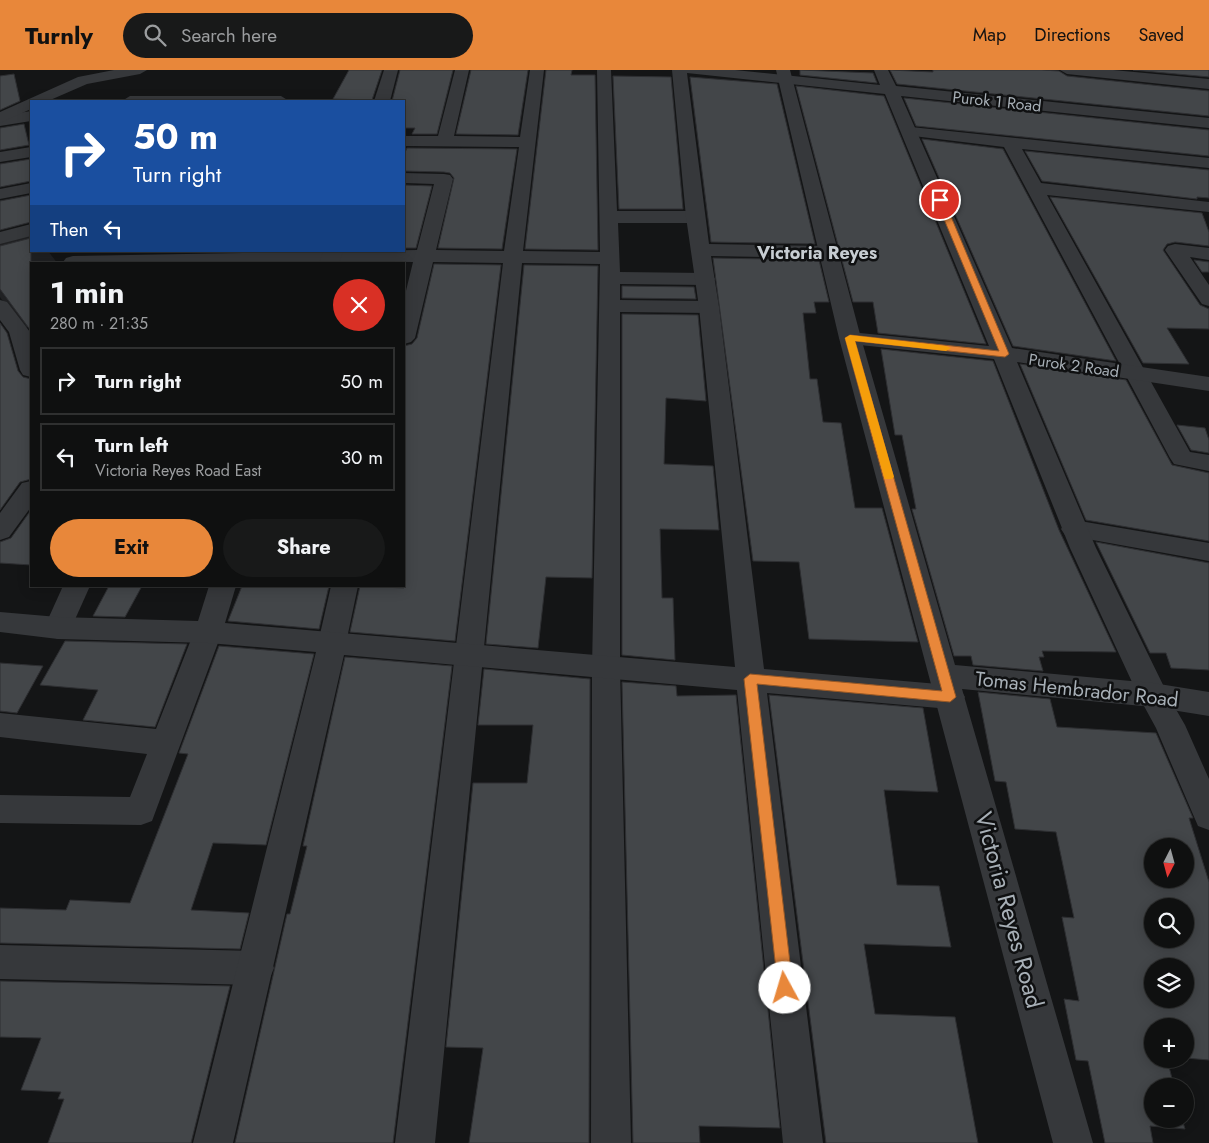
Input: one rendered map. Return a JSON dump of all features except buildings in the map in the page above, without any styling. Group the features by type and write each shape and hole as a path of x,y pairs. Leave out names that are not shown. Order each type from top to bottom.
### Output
{"street":[{"path":"38,100 83,80 140,70"},
{"path":"382,100 390,70"},
{"path":"445,141 462,70"},
{"path":"415,1143 526,142 537,70"},
{"path":"604,70 609,268 606,668 611,1143"},
{"path":"679,70 695,217 709,307 803,1143"},
{"name":"Purok 1 Road","path":"691,70 784,75 890,90 1209,123"},
{"path":"881,70 911,132 1005,354 1074,529 1153,695 1170,725 1209,816"},
{"path":"1067,70 1209,84"},
{"name":"Victoria Reyes Road","path":"784,75 850,338 1073,1143"},
{"path":"0,120 30,105"},
{"path":"0,120 30,116"},
{"path":"911,132 1209,163"},
{"path":"405,141 526,142"},
{"path":"1010,142 1134,373 1182,458 1209,463"},
{"path":"0,157 30,152"},
{"path":"405,178 444,179 423,256 405,334"},
{"path":"0,194 30,188"},
{"path":"1036,188 1209,207"},
{"path":"607,217 695,217"},
{"path":"0,238 30,230"},
{"path":"1209,254 1172,245 1209,300"},
{"path":"700,250 827,252"},
{"path":"69,259 227,260 423,256 513,257 705,279"},
{"path":"0,306 25,330 30,363"},
{"path":"608,306 709,307"},
{"name":"Purok 2 Road","path":"850,338 1005,354 1209,384"},
{"path":"0,531 30,490"},
{"path":"1074,529 1209,552"},
{"path":"58,628 77,587"},
{"path":"0,809 141,811 208,632 223,587"},
{"path":"213,1143 345,587"},
{"name":"Tomas Hembrador Road","path":"0,622 58,628 208,632 750,679 1153,695 1209,704"},
{"path":"0,725 167,743"},
{"path":"0,962 256,968"}],"shaded area":[{"path":"30,231 30,252 49,252 56,262 30,262 30,326 23,329 0,297 0,240"}],"slow traffic":[{"path":"889,477 850,338 946,348"}],"district":[{"name":"Victoria Reyes","path":"817,253"}],"route":[{"path":"785,988 750,679 950,697 850,338 1005,354 940,200"}]}
